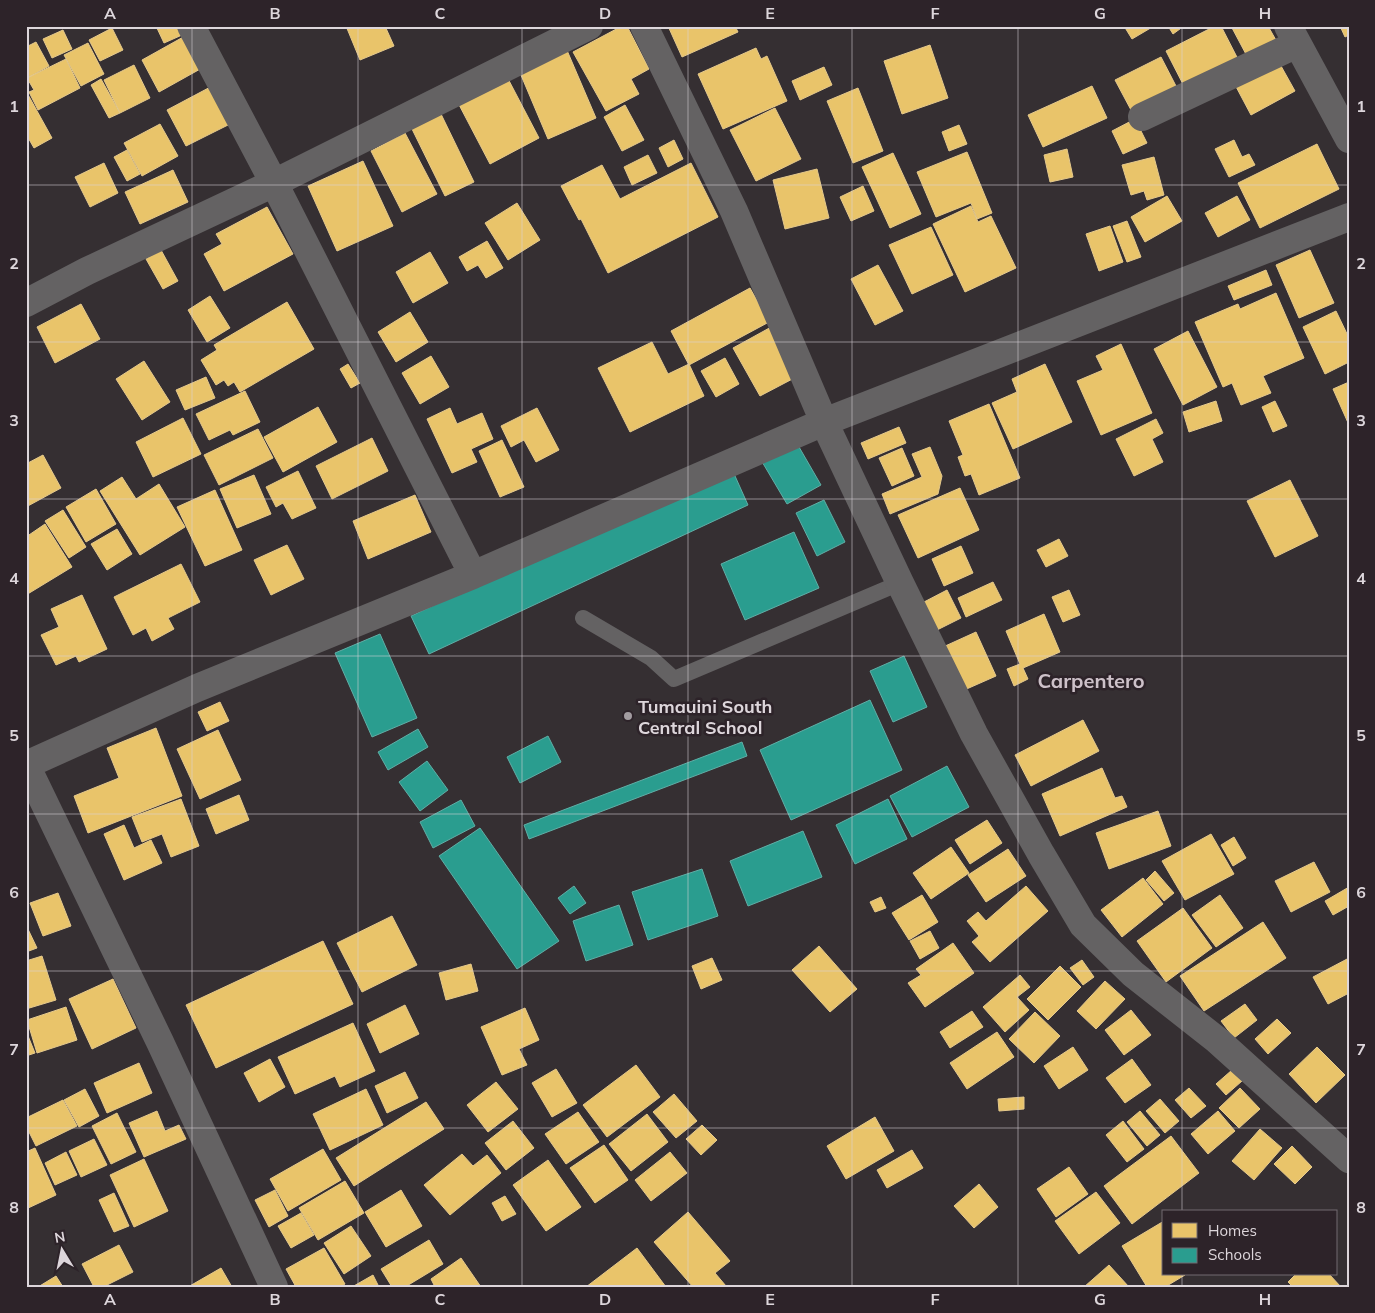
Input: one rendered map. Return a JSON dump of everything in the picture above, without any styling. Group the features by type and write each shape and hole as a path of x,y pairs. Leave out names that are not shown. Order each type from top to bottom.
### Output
{"street":[{"path":"191,26 274,183 473,575"},
{"path":"26,302 87,271 274,183 589,26"},
{"path":"644,26 734,211 824,422 900,583 974,734 1083,925 1133,974 1217,1040 1349,1160"},
{"path":"1142,117 1293,35 1349,138"},
{"path":"274,1287 160,1042 26,765 197,688 473,575 824,422 1349,217"}],"lane":[{"path":"583,618 651,658 674,679 900,583"}],"building: Homes":[{"path":"156,26 178,26 182,35 164,43"},
{"path":"346,26 385,26 394,46 360,60"},
{"path":"622,26 627,26 649,69 631,79 639,94 606,111 573,52"},
{"path":"668,26 735,26 738,32 682,57"},
{"path":"1124,26 1154,26 1132,39"},
{"path":"1168,26 1184,26 1173,34"},
{"path":"1215,26 1221,26 1241,65 1187,92 1166,51"},
{"path":"1231,26 1268,26 1277,42 1248,58"},
{"path":"1340,26 1349,26 1349,35 1345,37"},
{"path":"112,28 123,50 100,61 89,40"},
{"path":"63,30 72,49 52,58 43,39"},
{"path":"185,36 202,68 159,92 142,60"},
{"path":"36,42 49,66 29,77 26,72 26,47"},
{"path":"88,43 104,74 81,86 64,55"},
{"path":"930,45 948,98 902,114 884,61"},
{"path":"566,48 596,118 548,139 518,68"},
{"path":"756,48 761,59 767,56 787,101 723,129 698,74"},
{"path":"1161,57 1176,86 1131,110 1115,80"},
{"path":"1276,57 1295,91 1251,115 1233,81"},
{"path":"66,59 80,88 38,110 29,92 34,90 27,78"},
{"path":"134,65 150,98 120,113 104,80"},
{"path":"824,67 832,85 800,100 792,81"},
{"path":"505,73 539,138 490,164 456,99"},
{"path":"101,79 120,113 109,118 91,85"},
{"path":"216,84 236,121 186,146 167,110"},
{"path":"1092,86 1107,118 1043,147 1028,115"},
{"path":"858,88 883,151 853,163 827,101"},
{"path":"26,91 52,138 34,148 26,134"},
{"path":"625,105 644,140 622,151 604,117"},
{"path":"775,108 801,159 756,181 730,130"},
{"path":"441,114 474,182 445,196 412,129"},
{"path":"1135,119 1147,143 1123,154 1112,131"},
{"path":"160,124 178,156 142,176 124,143"},
{"path":"959,125 967,144 949,151 942,132"},
{"path":"405,133 437,194 402,212 371,151"},
{"path":"674,140 683,159 668,167 659,148"},
{"path":"1234,140 1242,157 1249,154 1255,165 1229,177 1215,149"},
{"path":"1317,144 1339,189 1260,228 1238,183"},
{"path":"1067,149 1073,177 1050,182 1044,155"},
{"path":"127,150 140,174 127,181 114,157"},
{"path":"967,152 992,213 977,219 971,203 936,217 917,172"},
{"path":"893,153 921,214 890,228 862,167"},
{"path":"648,155 657,173 632,185 624,167"},
{"path":"1154,157 1164,195 1147,200 1144,191 1131,195 1122,165"},
{"path":"363,161 393,226 337,251 308,186"},
{"path":"104,163 118,193 90,207 75,177"},
{"path":"691,163 718,217 608,273 581,219 579,220 561,186 602,165 620,199"},
{"path":"817,169 829,218 785,229 773,180"},
{"path":"173,170 188,202 140,224 125,192"},
{"path":"863,186 874,211 851,221 840,197"},
{"path":"1167,196 1182,221 1145,242 1131,217"},
{"path":"1237,196 1250,220 1218,237 1205,213"},
{"path":"517,203 540,240 508,260 485,223"},
{"path":"971,206 978,222 991,216 1016,268 965,292 933,224"},
{"path":"267,207 293,254 224,291 204,254 222,244 216,234"},
{"path":"1127,221 1141,257 1127,262 1113,226"},
{"path":"1110,226 1123,262 1099,271 1086,234"},
{"path":"931,227 953,275 912,294 889,245"},
{"path":"487,241 503,268 486,278 478,265 467,271 459,257"},
{"path":"161,250 178,281 163,289 146,259"},
{"path":"1310,250 1334,303 1299,318 1276,265"},
{"path":"430,252 448,283 413,303 396,272"},
{"path":"878,265 903,311 875,325 851,279"},
{"path":"1266,270 1272,285 1234,300 1228,286"},
{"path":"750,288 769,322 689,365 671,331"},
{"path":"1276,293 1304,358 1263,376 1271,393 1241,405 1232,383 1223,387 1195,322 1238,304 1240,309"},
{"path":"210,296 230,328 207,342 188,310"},
{"path":"287,302 314,349 240,392 234,382 228,386 224,380 216,385 201,360 217,350 214,345"},
{"path":"81,304 100,339 55,363 37,327"},
{"path":"1336,311 1349,338 1349,362 1325,374 1303,327"},
{"path":"410,312 428,342 396,362 378,332"},
{"path":"773,326 800,375 760,396 733,348"},
{"path":"1188,331 1217,387 1183,405 1154,349"},
{"path":"652,342 668,374 689,364 704,396 630,432 598,368"},
{"path":"1121,344 1152,413 1101,435 1077,381 1103,370 1096,356"},
{"path":"431,356 449,387 420,404 402,373"},
{"path":"725,358 739,384 716,397 701,371"},
{"path":"144,361 170,402 142,420 116,379"},
{"path":"348,364 360,383 351,388 340,369"},
{"path":"1045,364 1072,422 1013,449 992,403 1017,392 1012,379"},
{"path":"206,377 215,398 185,410 176,390"},
{"path":"1349,382 1349,425 1333,389"},
{"path":"245,391 260,422 233,435 230,430 209,440 196,414"},
{"path":"1216,401 1222,421 1189,432 1183,412"},
{"path":"1275,401 1287,426 1273,432 1262,407"},
{"path":"989,404 1020,478 979,495 971,474 965,476 958,457 963,455 949,421"},
{"path":"318,407 337,442 283,472 264,437"},
{"path":"450,408 457,424 482,413 493,439 471,449 477,462 452,473 427,419"},
{"path":"537,408 559,450 536,462 524,440 511,447 501,426"},
{"path":"183,418 201,454 153,477 136,442"},
{"path":"1156,419 1163,433 1152,439 1163,462 1134,476 1116,439"},
{"path":"899,427 906,443 868,459 861,443"},
{"path":"258,429 273,458 219,485 204,455"},
{"path":"372,438 388,471 332,499 316,466"},
{"path":"502,440 524,487 500,497 479,451"},
{"path":"930,447 942,476 938,494 890,514 882,494 922,477 912,454"},
{"path":"902,448 914,476 892,486 879,458"},
{"path":"43,455 61,488 26,507 26,464"},
{"path":"298,471 316,508 292,519 283,503 276,507 266,487"},
{"path":"254,475 271,514 237,528 220,489"},
{"path":"122,477 136,499 159,484 185,527 140,555 100,491"},
{"path":"1290,480 1318,536 1275,557 1247,501"},
{"path":"960,488 979,530 918,558 898,515"},
{"path":"96,489 116,524 86,542 66,507"},
{"path":"215,490 242,550 205,566 177,507"},
{"path":"415,495 431,532 368,559 353,521"},
{"path":"63,510 86,547 69,558 45,521"},
{"path":"45,524 72,567 26,595 26,537"},
{"path":"117,529 132,554 107,570 91,544"},
{"path":"1059,539 1068,556 1046,567 1037,550"},
{"path":"287,545 304,579 271,595 254,560"},
{"path":"961,546 973,573 944,586 932,559"},
{"path":"181,564 200,602 168,618 174,629 152,641 146,628 133,635 114,597"},
{"path":"993,582 1002,600 966,617 958,598"},
{"path":"947,590 961,618 937,630 924,602"},
{"path":"1069,590 1080,615 1063,622 1052,597"},
{"path":"82,595 107,649 79,662 76,656 56,665 41,635 59,627 51,609"},
{"path":"1044,614 1060,652 1023,668 1028,679 1014,686 1007,669 1020,664 1006,631"},
{"path":"976,632 996,676 962,691 943,647"},
{"path":"220,702 229,721 207,731 198,712"},
{"path":"1083,720 1099,751 1031,786 1015,755"},
{"path":"156,728 182,796 88,833 74,796 119,778 107,748"},
{"path":"218,730 241,780 200,799 177,749"},
{"path":"1102,768 1115,798 1122,796 1127,807 1060,836 1042,794"},
{"path":"239,795 249,820 216,834 206,809"},
{"path":"181,799 199,846 171,857 162,834 142,842 132,817"},
{"path":"1158,811 1171,846 1109,869 1096,833"},
{"path":"987,820 1002,843 970,864 955,840"},
{"path":"124,825 134,848 151,840 162,863 124,880 104,834"},
{"path":"1211,834 1234,874 1185,900 1162,861"},
{"path":"1234,837 1246,858 1233,866 1221,845"},
{"path":"951,847 969,873 931,899 913,873"},
{"path":"1008,849 1026,876 986,902 968,875"},
{"path":"1314,862 1330,892 1291,912 1275,881"},
{"path":"1155,871 1174,893 1164,901 1146,880"},
{"path":"1143,878 1163,904 1122,937 1101,910"},
{"path":"1026,886 1048,911 990,962 972,942 979,936 967,921 978,912 986,921"},
{"path":"1349,887 1349,906 1333,915 1325,901"},
{"path":"58,893 71,926 43,936 30,903"},
{"path":"922,895 938,922 909,940 892,913"},
{"path":"1220,895 1243,928 1216,947 1192,915"},
{"path":"881,897 886,908 875,912 870,902"},
{"path":"1183,908 1212,948 1166,982 1137,941"},
{"path":"392,916 417,965 362,992 337,943"},
{"path":"1263,922 1286,958 1204,1011 1180,976"},
{"path":"26,925 37,948 26,952"},
{"path":"930,931 939,948 920,959 910,941"},
{"path":"323,941 353,1004 216,1068 186,1005"},
{"path":"953,943 974,973 925,1007 908,983 921,975 916,969"},
{"path":"819,946 857,989 830,1012 792,970"},
{"path":"42,956 56,1000 26,1009 26,961"},
{"path":"712,958 722,980 701,989 692,966"},
{"path":"1349,958 1349,993 1328,1004 1313,977"},
{"path":"1082,960 1094,977 1083,985 1070,968"},
{"path":"471,964 478,991 446,1000 439,973"},
{"path":"1060,966 1081,987 1048,1020 1027,999"},
{"path":"1020,975 1030,987 1017,997 1029,1010 1005,1032 983,1007"},
{"path":"113,979 136,1028 92,1049 69,999"},
{"path":"1105,981 1125,999 1096,1029 1077,1011"},
{"path":"1245,1004 1257,1020 1234,1038 1221,1021"},
{"path":"405,1005 419,1034 380,1053 367,1024"},
{"path":"66,1007 77,1040 37,1053 27,1020"},
{"path":"525,1008 539,1040 519,1049 527,1065 502,1075 481,1027"},
{"path":"1131,1010 1151,1035 1124,1055 1105,1030"},
{"path":"972,1011 983,1027 950,1048 940,1032"},
{"path":"1035,1012 1060,1036 1034,1063 1009,1039"},
{"path":"1277,1019 1291,1033 1268,1054 1255,1039"},
{"path":"353,1023 375,1071 340,1087 335,1076 295,1094 278,1057"},
{"path":"26,1031 35,1053 26,1056"},
{"path":"997,1032 1014,1057 967,1089 950,1063"},
{"path":"1073,1047 1088,1070 1059,1089 1044,1066"},
{"path":"1317,1047 1345,1075 1316,1103 1289,1074"},
{"path":"270,1059 285,1087 259,1102 244,1073"},
{"path":"1132,1059 1151,1085 1125,1103 1106,1078"},
{"path":"139,1063 152,1093 107,1113 94,1083"},
{"path":"636,1065 660,1097 607,1137 583,1105"},
{"path":"556,1069 577,1103 552,1117 532,1083"},
{"path":"1232,1070 1242,1081 1226,1095 1216,1084"},
{"path":"405,1072 418,1098 387,1113 375,1086"},
{"path":"496,1082 518,1109 488,1132 467,1105"},
{"path":"1189,1088 1206,1106 1191,1118 1175,1100"},
{"path":"1240,1088 1260,1109 1239,1128 1219,1108"},
{"path":"85,1089 99,1116 79,1127 64,1100"},
{"path":"366,1089 383,1125 330,1150 313,1114"},
{"path":"674,1094 697,1121 676,1138 653,1112"},
{"path":"1024,1097 1024,1109 999,1111 998,1099"},
{"path":"1160,1099 1179,1121 1165,1133 1146,1111"},
{"path":"63,1100 77,1126 36,1146 26,1126 26,1118"},
{"path":"426,1102 444,1129 354,1186 336,1158"},
{"path":"157,1111 165,1131 179,1125 186,1139 144,1157 129,1123"},
{"path":"1140,1111 1160,1135 1147,1146 1127,1122"},
{"path":"1218,1111 1235,1131 1208,1154 1191,1134"},
{"path":"578,1112 599,1142 566,1164 545,1134"},
{"path":"117,1113 136,1152 111,1164 92,1126"},
{"path":"647,1114 668,1142 631,1171 609,1144"},
{"path":"875,1117 894,1151 846,1179 827,1146"},
{"path":"513,1121 534,1148 506,1170 485,1143"},
{"path":"1123,1121 1144,1149 1127,1162 1106,1135"},
{"path":"702,1125 717,1140 701,1155 686,1139"},
{"path":"1260,1129 1282,1148 1254,1180 1232,1161"},
{"path":"1171,1136 1199,1173 1132,1224 1104,1186"},
{"path":"94,1139 107,1165 81,1177 69,1151"},
{"path":"604,1145 628,1180 595,1203 570,1168"},
{"path":"1292,1146 1312,1167 1295,1184 1274,1164"},
{"path":"35,1148 56,1195 26,1209 26,1152"},
{"path":"323,1149 341,1180 288,1211 270,1179"},
{"path":"912,1150 923,1168 887,1188 877,1170"},
{"path":"66,1152 77,1175 55,1185 45,1163"},
{"path":"670,1152 687,1173 651,1201 635,1180"},
{"path":"462,1154 473,1166 487,1155 501,1173 450,1215 424,1185"},
{"path":"144,1159 168,1211 134,1227 110,1175"},
{"path":"548,1160 581,1207 546,1231 513,1185"},
{"path":"1069,1167 1088,1194 1056,1217 1037,1189"},
{"path":"345,1181 364,1213 318,1240 299,1208"},
{"path":"979,1184 998,1207 974,1228 954,1206"},
{"path":"275,1190 288,1216 269,1227 255,1200"},
{"path":"401,1190 422,1226 386,1247 365,1212"},
{"path":"1096,1192 1120,1223 1079,1254 1055,1221"},
{"path":"114,1193 129,1226 114,1232 99,1200"},
{"path":"505,1196 516,1214 502,1221 492,1203"},
{"path":"688,1212 730,1261 715,1273 725,1287 693,1287 654,1242"},
{"path":"301,1213 314,1235 291,1248 278,1226"},
{"path":"1162,1222 1162,1276 1183,1276 1165,1287 1147,1287 1122,1246"},
{"path":"351,1226 371,1256 344,1274 324,1243"},
{"path":"429,1240 443,1264 405,1287 392,1287 381,1269"},
{"path":"119,1245 133,1272 103,1287 94,1287 82,1264"},
{"path":"324,1248 345,1284 340,1287 296,1287 286,1269"},
{"path":"637,1248 666,1287 586,1287"},
{"path":"461,1258 481,1287 435,1287 431,1279"},
{"path":"1109,1265 1129,1287 1084,1287"},
{"path":"221,1268 232,1287 188,1287"},
{"path":"373,1275 379,1287 352,1287"},
{"path":"56,1276 63,1287 38,1287"},
{"path":"1294,1276 1331,1276 1341,1287 1293,1287 1288,1282"}],"building: Schools":[{"path":"795,440 821,485 787,504 761,460"},
{"path":"731,467 748,505 429,654 411,616"},
{"path":"824,500 845,542 817,556 796,513"},
{"path":"794,532 819,588 745,620 721,564"},
{"path":"380,634 417,718 372,737 335,653"},
{"path":"904,656 927,707 893,722 870,671"},
{"path":"870,700 902,770 791,820 760,750"},
{"path":"418,729 428,747 388,770 378,752"},
{"path":"548,736 561,762 520,783 507,757"},
{"path":"742,742 747,756 529,839 524,825"},
{"path":"427,761 448,790 420,811 399,782"},
{"path":"947,766 969,807 912,837 890,796"},
{"path":"888,799 907,839 855,864 836,825"},
{"path":"461,800 475,826 433,848 420,822"},
{"path":"480,828 559,941 517,969 439,856"},
{"path":"803,831 822,877 748,906 730,861"},
{"path":"702,869 718,916 648,940 632,892"},
{"path":"574,886 586,903 570,914 558,898"},
{"path":"619,905 633,945 586,961 573,921"}],"place":[{"name":"Tumauini South Central School","path":"628,716"}],"district":[{"name":"Carpentero","path":"1091,680"}]}
